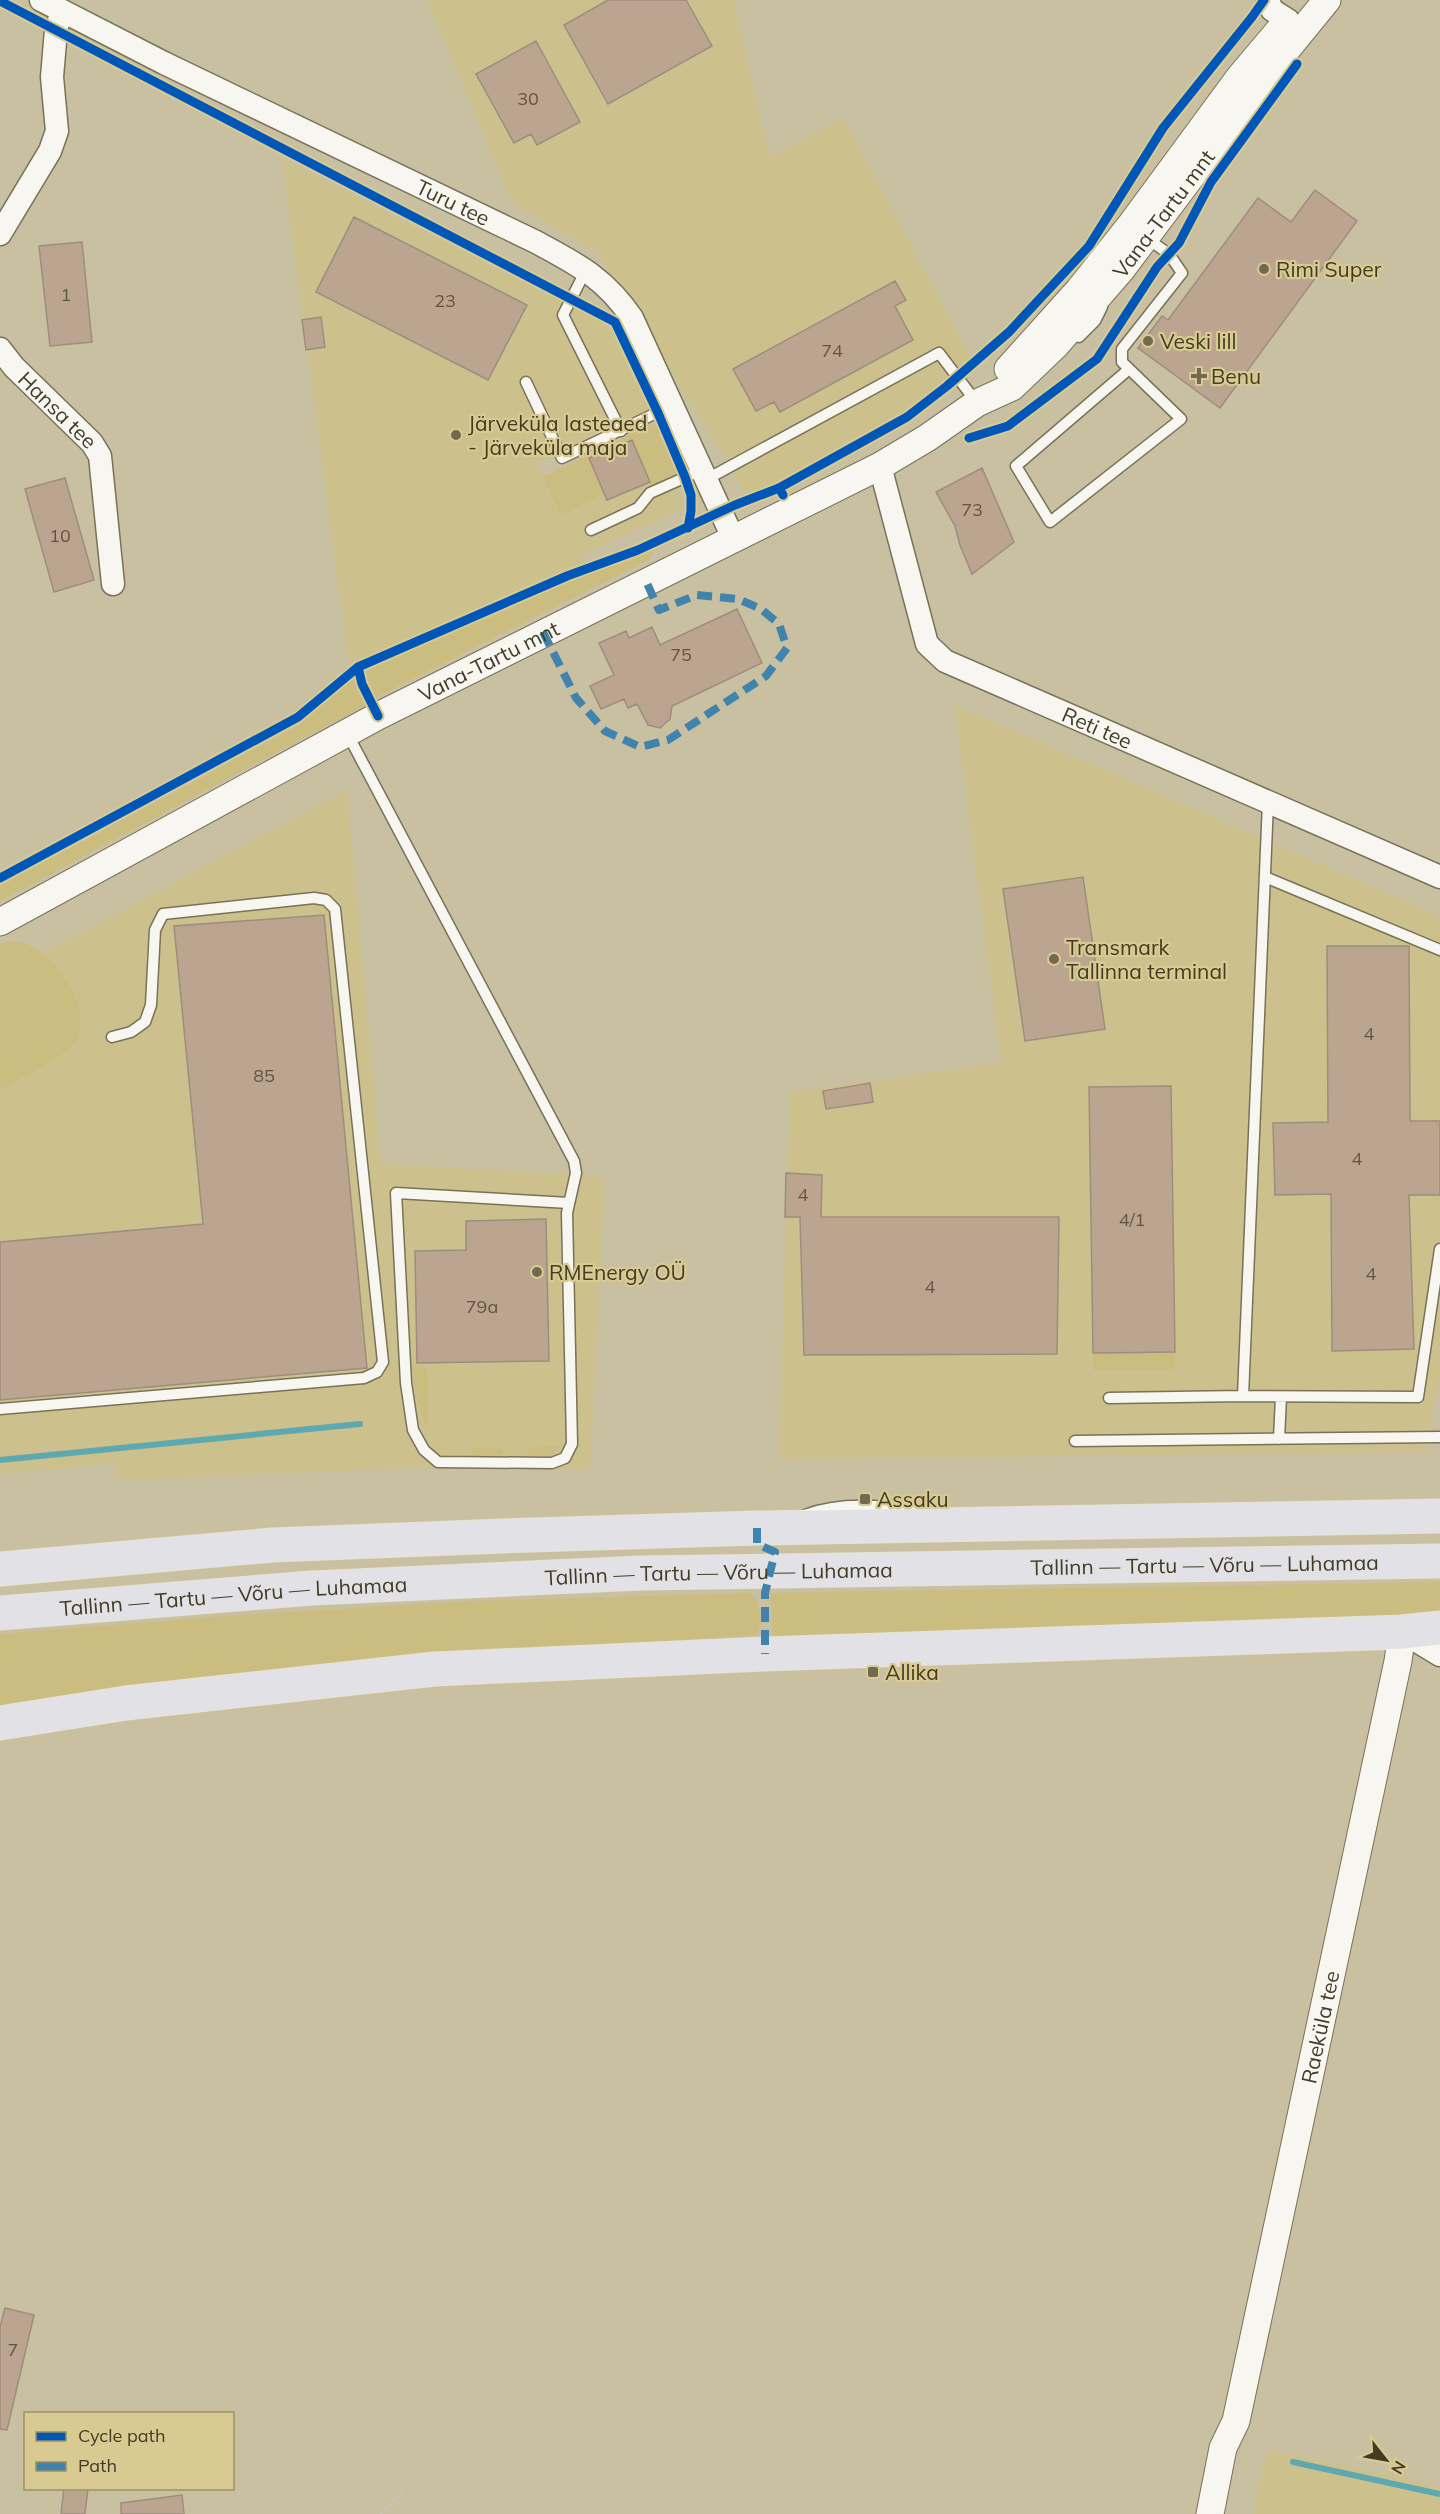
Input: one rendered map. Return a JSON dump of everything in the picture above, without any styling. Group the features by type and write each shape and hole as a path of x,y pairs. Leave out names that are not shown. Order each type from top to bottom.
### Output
{"highway":[{"name":"Tallinn — Tartu — Võru — Luhamaa","path":"0,1569 273,1545 774,1528 1440,1516"},
{"name":"Tallinn — Tartu — Võru — Luhamaa","path":"0,1613 312,1588 641,1574 1440,1561"},
{"path":"0,1723 126,1703 435,1669 765,1654 1402,1632 1440,1628"}],"street":[{"name":"Turu tee","path":"41,0 59,21 164,63 536,242 586,269 618,296 633,318 674,405 698,475 721,512 733,538"},
{"path":"1268,0 1272,10 1288,20"},
{"name":"Vana-Tartu mnt","path":"0,920 346,733 880,466 927,438 978,403 1012,387 1085,315 1121,270 1138,231 1239,78 1305,0"},
{"name":"Vana-Tartu mnt","path":"978,403 1079,290 1138,231 1327,0"},
{"path":"0,234 51,151 57,131 52,77 59,21"},
{"name":"Hansa tee","path":"0,350 14,367 92,443 100,456 113,584"},
{"name":"Reti tee","path":"880,466 927,644 945,661 1440,877"},
{"path":"1402,1632 1440,1655"},
{"name":"Raeküla tee","path":"1224,2514 1236,2450 1236,2421 1396,1672 1402,1632"},
{"name":"Raeküla tee","path":"1210,2514 1223,2448 1236,2421"}],"lane":[{"path":"1128,370 1016,466 1050,522 1181,419 1122,362 1122,349 1182,273 1169,254 1138,231"},
{"path":"586,269 563,315 621,430"},
{"path":"1012,387 1060,357 1095,321 1121,270"},
{"path":"591,530 638,508 650,493 698,475 939,352 978,403"},
{"path":"526,382 562,458 674,405"},
{"path":"346,733 574,1161 576,1173 567,1213 572,1444 565,1458 552,1463 438,1462 424,1450 413,1430 406,1383 396,1192 569,1203"},
{"path":"1243,1396 1268,802"},
{"path":"1265,877 1440,950"},
{"path":"0,1409 364,1378 376,1372 383,1362 335,909 326,900 314,898 164,914 155,930 151,1005 145,1022 131,1032 112,1037"},
{"path":"0,930 29,906"},
{"path":"1109,1398 1418,1397 1440,1249"},
{"path":"1279,1439 1281,1397"},
{"path":"1075,1441 1440,1437"}],"path":[{"path":"0,1 59,21"},
{"path":"223,118 606,318"},
{"path":"688,528 692,511 691,495 698,475"},
{"path":"678,533 721,512"},
{"path":"381,2514 403,2490"}],"shaded area":[{"path":"428,0 733,0 770,158 843,117 971,358 927,395 875,431 749,498 598,252 512,203"},
{"name":"Järveküla lasteaed - Järveküla maja","path":"282,159 615,329 651,407 537,463 544,479 651,432 683,504 678,511 580,555 583,562 349,665"},
{"path":"655,423 677,475 652,486 632,440 589,458 604,493 561,516 543,477"},
{"path":"654,550 650,559 375,698 365,675 370,669 533,595"},
{"path":"355,677 367,704 0,901 0,886 297,726 340,686"},
{"path":"955,705 1440,916 1440,1376 1425,1452 779,1459 790,1092 1001,1063"},
{"path":"347,790 381,1164 605,1176 590,1469 410,1468 117,1480 115,1463 0,1474 0,976"},
{"path":"8,941 32,946 55,966 72,990 80,1017 79,1031 69,1049 51,1062 0,1090 0,944"},
{"path":"1175,1352 1175,1369 1093,1370 1093,1353"},
{"path":"412,1367 427,1368 428,1423 425,1424 412,1379"},
{"path":"560,1446 550,1457 528,1455 527,1448"},
{"path":"472,1448 503,1449 503,1453 498,1457 474,1456 471,1453"},
{"path":"1440,1582 1440,1614 1199,1627 773,1638 770,1593"},
{"path":"750,1593 757,1602 760,1613 757,1635 317,1664 0,1709 0,1634 240,1615 469,1601"},
{"path":"1267,2449 1440,2486 1440,2514 1253,2514"}],"building":[{"path":"608,0 686,0 712,46 608,104 564,25"},
{"path":"536,41 580,122 537,145 531,134 514,143 476,74"},
{"name":"Rimi Super","path":"1315,190 1357,221 1220,408 1138,348 1162,316 1168,320 1258,198 1291,222"},
{"path":"354,217 527,305 488,380 316,292"},
{"path":"82,242 92,342 50,346 39,246"},
{"path":"895,281 906,300 895,306 913,340 780,412 774,402 756,411 733,369"},
{"path":"321,317 325,347 306,350 302,320"},
{"path":"632,440 650,482 607,500 589,458"},
{"path":"982,468 1014,542 972,574 955,526 936,492"},
{"path":"65,478 94,580 54,592 25,489"},
{"path":"737,609 762,663 672,706 670,719 660,728 648,725 637,704 628,708 624,699 601,709 590,686 614,675 599,643 626,631 629,638 652,627 660,645"},
{"name":"Transmark Tallinna terminal","path":"1083,877 1105,1029 1025,1041 1003,889"},
{"path":"324,915 367,1368 0,1400 0,1242 203,1224 174,926"},
{"path":"1327,946 1409,946 1410,1121 1440,1121 1440,1195 1409,1195 1414,1349 1332,1351 1331,1194 1275,1195 1273,1123 1328,1122"},
{"path":"870,1083 873,1102 826,1109 823,1091"},
{"path":"1171,1086 1175,1352 1093,1353 1089,1087"},
{"path":"786,1173 822,1175 821,1217 1059,1217 1057,1354 804,1355 800,1217 785,1217"},
{"path":"546,1219 549,1361 417,1363 415,1251 466,1250 466,1221"},
{"path":"5,2308 34,2315 7,2430 0,2429 0,2327"},
{"path":"64,2490 88,2490 85,2514 61,2514"},
{"path":"182,2495 184,2514 121,2514 121,2503"}],"waterway":[{"path":"0,1460 360,1424"},
{"path":"1293,2462 1440,2494"}],"marked path":[{"path":"543,632 576,698 605,731 640,747 668,740 766,676 787,648 779,624 761,609 738,599 697,595 659,610 646,581"},
{"path":"757,1528 757,1544 775,1552 765,1593 765,1654"}],"cycle path":[{"path":"783,495 779,488 907,417 1009,332 1089,246 1163,128 1264,0"},
{"path":"0,1 615,322 685,477 691,495 688,528"},
{"path":"969,438 1008,426 1097,359 1157,267 1179,243 1211,182 1297,64"},
{"path":"378,716 362,684 358,667 567,576 638,550 735,505 779,488"},
{"path":"0,878 298,717 358,667"}],"place":[{"name":"Rimi Super","path":"1264,269"},
{"name":"Veski lill","path":"1148,341"},
{"name":"Benu","path":"1199,376"},
{"name":"Järveküla lasteaed - Järveküla maja","path":"456,435"},
{"name":"Transmark Tallinna terminal","path":"1054,959"},
{"name":"RMEnergy OÜ","path":"537,1272"},
{"name":"Assaku","path":"865,1499"},
{"name":"Allika","path":"873,1672"}]}
